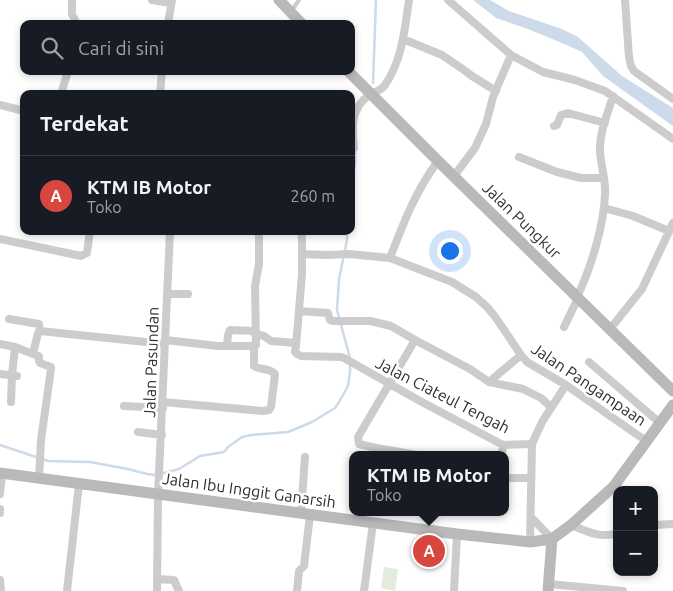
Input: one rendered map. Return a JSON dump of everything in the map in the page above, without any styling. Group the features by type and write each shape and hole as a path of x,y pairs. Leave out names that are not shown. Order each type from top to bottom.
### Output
{"main road":[{"path":"280,0 298,20"},
{"name":"Jalan Pungkur","path":"352,75 673,391"},
{"name":"Jalan Ibu Inggit Ganarsih","path":"1,473 457,534 530,542 552,539 571,525 614,486 673,405"},
{"path":"549,588 552,539"}],"street":[{"path":"72,0 72,14 75,20"},
{"path":"152,0 172,2 169,20"},
{"path":"355,112 370,94 379,91 384,86 394,67 403,38 409,0"},
{"path":"448,0 511,56 543,72 575,80 605,91 673,139"},
{"path":"617,0 625,2 631,66 634,71 673,98"},
{"path":"403,38 442,55 496,91"},
{"path":"454,176 475,148 511,56"},
{"path":"62,90 67,75"},
{"path":"160,90 162,75"},
{"path":"564,327 578,297 594,254 604,208 606,191 600,150 612,96"},
{"path":"0,105 20,110"},
{"path":"554,126 561,115 568,113 605,123"},
{"path":"519,157 556,172 581,178 604,178"},
{"path":"390,258 418,193 438,161"},
{"path":"604,208 633,216 669,231"},
{"path":"610,329 642,289 673,223"},
{"path":"0,239 81,256 87,252 89,235"},
{"name":"Jalan Pasundan","path":"157,591 158,494 170,235"},
{"path":"124,406 163,405 269,410 275,374 272,371 254,366 255,286 259,264 259,235"},
{"path":"226,346 230,330 255,332 270,341 296,343 302,235"},
{"name":"Jalan Pangampaan","path":"302,254 390,258 452,282 476,297 496,318 521,356 528,362 566,385 647,441"},
{"path":"168,294 188,294"},
{"path":"299,311 328,313 330,320 370,322 391,326 470,369 489,382 523,389 541,398 551,407"},
{"path":"9,319 38,324 40,332 38,333 32,354"},
{"path":"40,332 226,346 255,346"},
{"path":"394,451 359,444 358,437 415,340"},
{"name":"Jalan Ciateul Tengah","path":"296,343 295,352 298,355 341,357 503,445 532,444"},
{"path":"0,344 15,347 39,356 38,361 40,363 51,367 41,440 39,479"},
{"path":"11,402 15,347"},
{"path":"489,382 521,356"},
{"path":"589,362 660,424"},
{"path":"0,374 14,375"},
{"path":"530,542 532,444 542,422 566,385"},
{"path":"138,432 162,435"},
{"path":"502,451 503,445"},
{"path":"296,591 299,571 304,566 306,514 305,457"},
{"path":"0,494 1,473"},
{"path":"509,478 531,478"},
{"path":"67,591 79,484"},
{"path":"531,517 552,539"},
{"path":"364,591 373,523"},
{"path":"658,526 673,524"},
{"path":"571,525 598,534 613,534"},
{"path":"454,591 457,534"},
{"path":"157,579 174,580 179,591"},
{"path":"0,580 1,591"},
{"path":"549,588 622,591"}],"lane":[{"path":"291,12 299,0"}],"shaded area":[{"path":"384,567 398,569 395,591 381,588"}],"water":[{"path":"473,0 490,0 509,11 562,29 578,37 622,76 673,108 673,126 603,76 582,52 528,29 496,18"}],"waterway":[{"path":"373,83 376,0"},
{"path":"355,149 355,163"},
{"path":"0,445 48,461 90,462 156,475 179,469 200,456 224,452 242,437 288,432 312,422 335,408 348,386 350,358 337,310 339,279 347,235"}],"place":[{"name":"KTM IB Motor","path":"429,551"}]}
